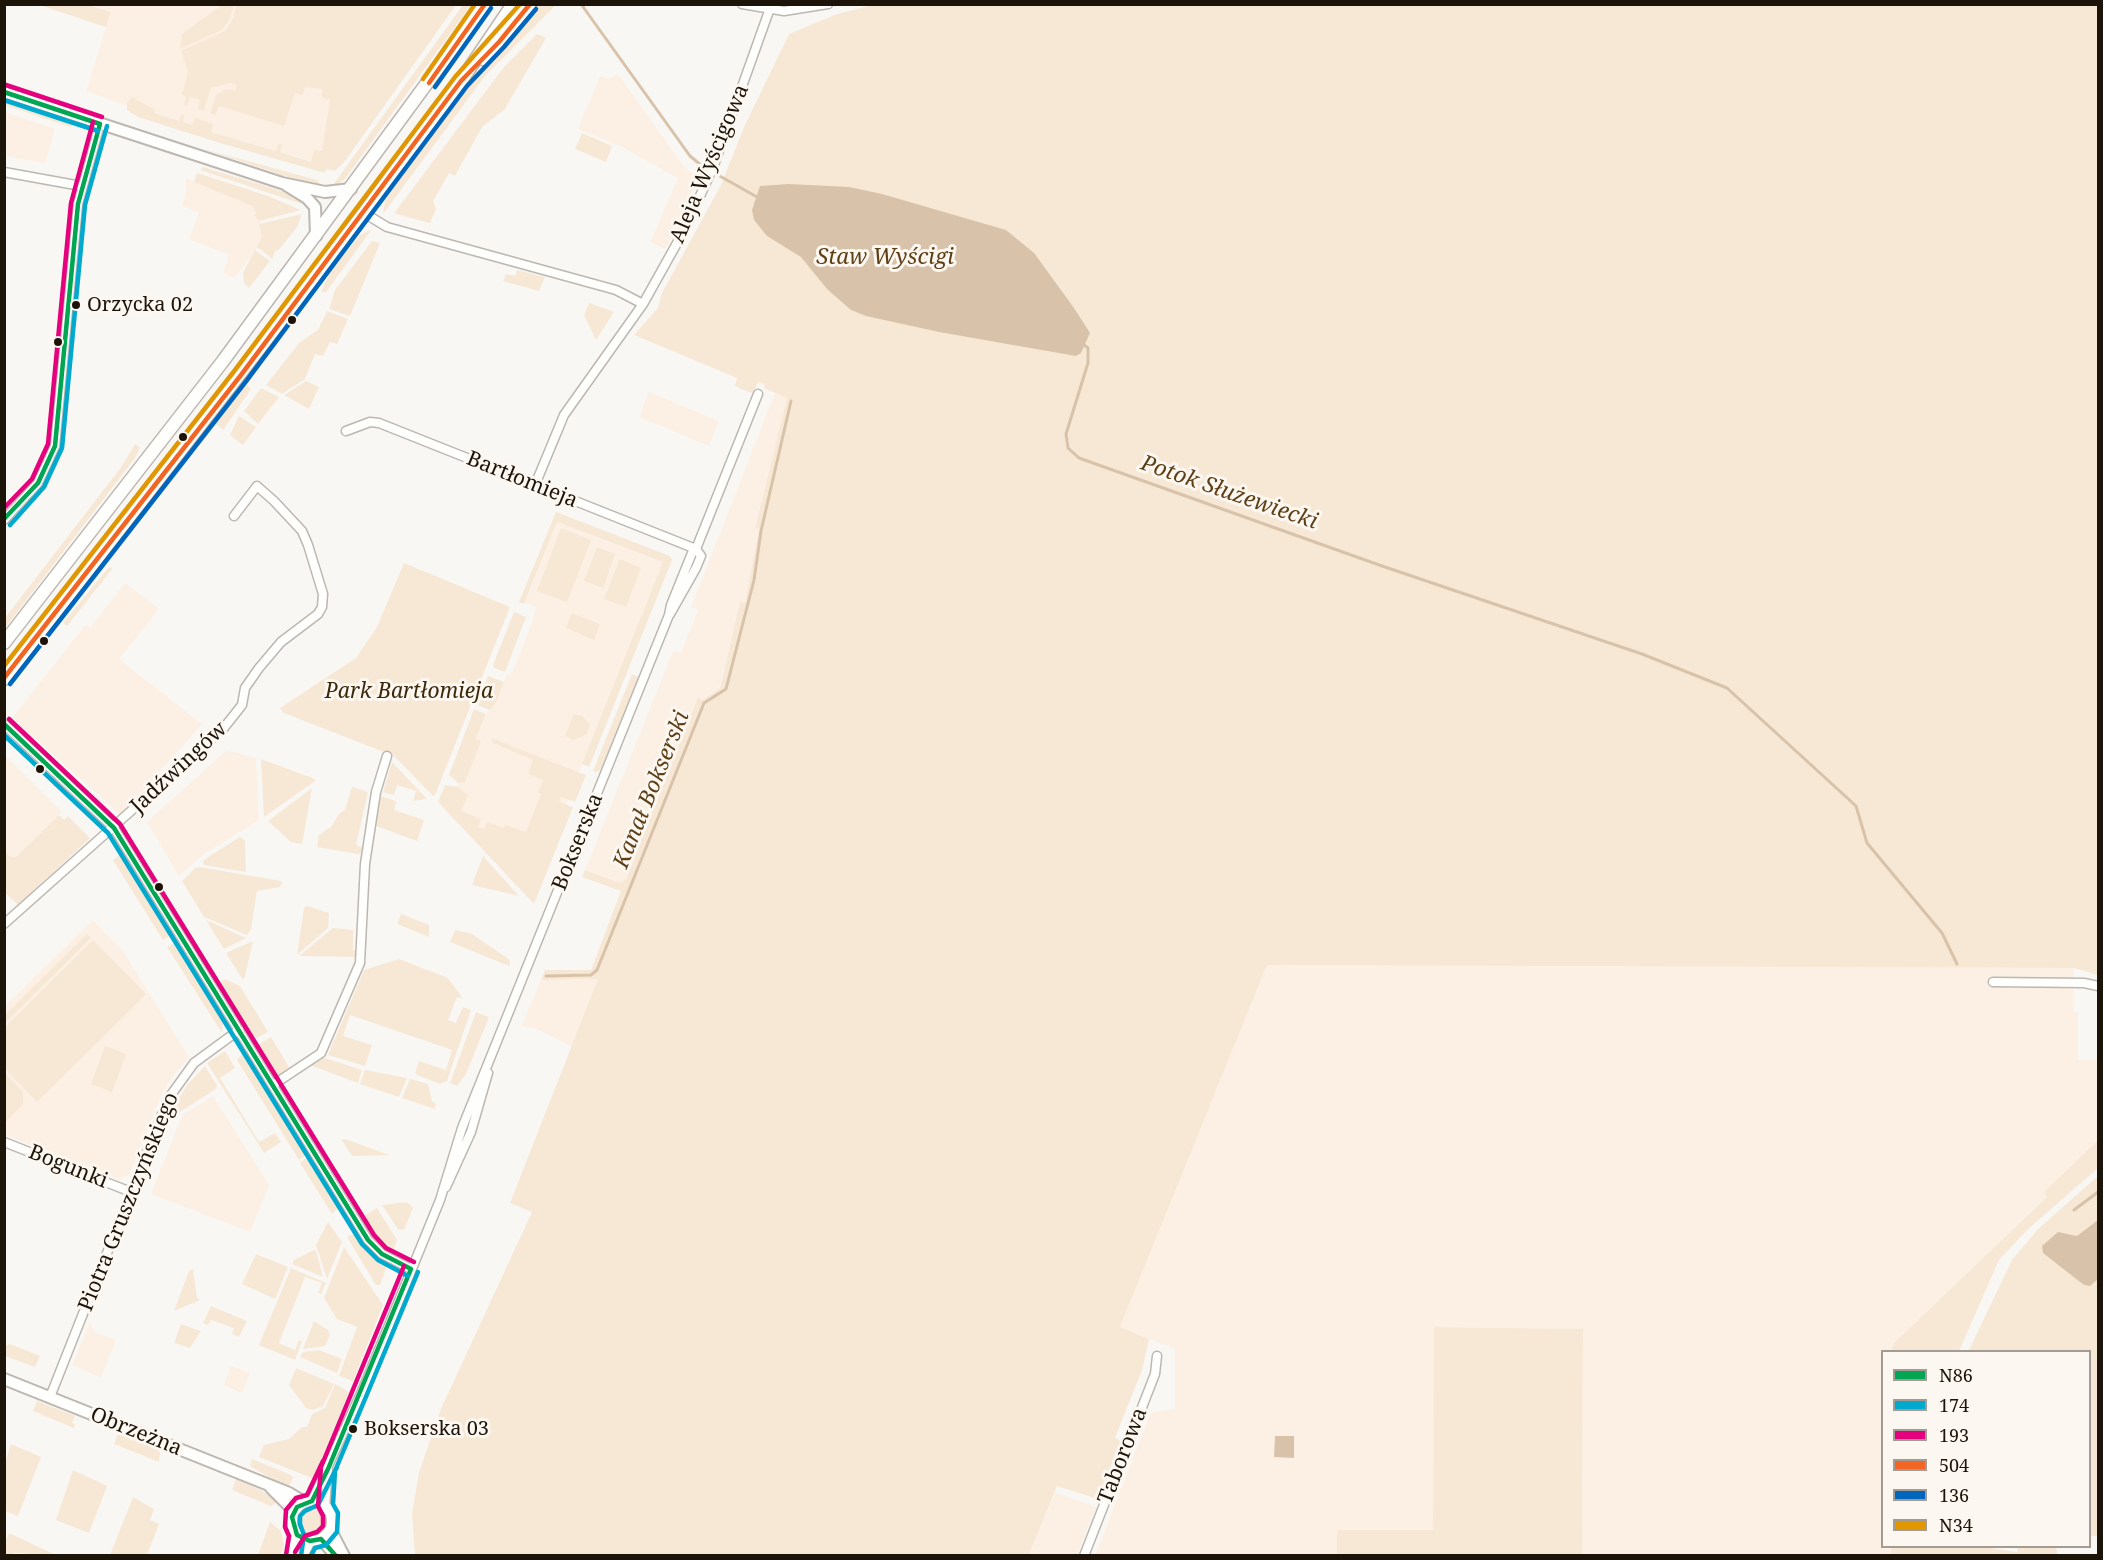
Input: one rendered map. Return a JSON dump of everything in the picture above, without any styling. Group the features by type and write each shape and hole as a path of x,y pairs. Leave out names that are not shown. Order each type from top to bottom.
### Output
{"main road":[{"path":"4,643 224,361 485,4"},
{"path":"4,679 364,213 461,81 513,4"},
{"path":"461,81 499,42 530,4"}],"street":[{"path":"742,4 769,11 798,10 828,4"},
{"name":"Aleja Wyścigowa","path":"535,485 555,432 569,406 643,304 686,227 714,165 769,11"},
{"path":"4,92 282,183 325,192 351,189"},
{"path":"4,520 38,483 56,446 81,186 100,124"},
{"path":"4,172 81,186"},
{"path":"282,183 311,202 316,214 316,236"},
{"path":"364,213 387,227 616,290 643,304"},
{"name":"Bokserska","path":"308,1501 328,1468 444,1189 462,1128 669,615 696,568 700,556 695,548 758,394"},
{"name":"Bartłomieja","path":"346,431 370,422 379,423 695,548"},
{"name":"Jadźwingów","path":"4,924 223,729 242,705 245,688 259,668 281,642 318,614 322,607 323,594 302,531 257,486 234,516"},
{"path":"4,724 114,828 373,1246 387,1258 411,1269"},
{"path":"273,1085 321,1053 361,961 365,864 376,792 387,756"},
{"path":"1992,982 2084,983 2098,986"},
{"name":"Piotra Gruszczyńskiego","path":"50,1397 161,1114 176,1084 204,1054 239,1030"},
{"name":"Bogunki","path":"4,1142 131,1192"},
{"name":"Taborowa","path":"1084,1556 1155,1374 1157,1356"},
{"name":"Obrzeżna","path":"4,1379 308,1501"},
{"name":"Bokserska","path":"325,1506 328,1468"},
{"name":"Obrzeżna","path":"267,1485 294,1511"},
{"path":"292,1556 297,1535 292,1522 294,1511 308,1501 325,1506 331,1514 330,1529 344,1556"},
{"path":"302,1556 315,1540 330,1529"},
{"path":"297,1535 315,1540 336,1556"}],"shaded area":[{"path":"89,5 261,5 235,91 230,89 224,107 297,86 331,90 321,164 153,115 86,91 111,12"},
{"path":"618,74 680,161 689,172 700,175 666,249 650,242 678,178 622,147 578,129 600,76 608,79"},
{"path":"5,112 55,129 45,163 5,156"},
{"path":"186,178 257,207 265,239 234,278 223,273 229,255 189,239 199,213 182,206 186,193"},
{"path":"649,392 719,421 709,446 639,417"},
{"path":"775,393 787,398 755,527 759,529 745,604 740,603 719,688 702,700 698,697 626,879 620,883 585,870 673,651 681,653 698,610 691,607"},
{"path":"557,522 663,562 536,881 450,804 487,713 495,705 507,674 511,675 533,620 536,607 525,603"},
{"path":"125,583 159,609 119,659 202,724 121,815 12,718 86,624 90,628"},
{"path":"227,750 256,758 259,818 204,854 179,876 148,824 149,820"},
{"path":"4,754 62,812 16,857 10,857 5,851"},
{"path":"93,920 123,951 189,1057 170,1080 158,1103 129,1175 118,1179 5,1135 5,1006"},
{"path":"1267,965 2074,968 2073,1005 2074,1011 2078,1012 2078,1060 2098,1060 2098,1140 2044,1192 2047,1197 1894,1343 1891,1350 1881,1350 1881,1548 1891,1548 1891,1555 1582,1555 1583,1329 1435,1327 1433,1530 1337,1530 1337,1555 1095,1556 1151,1412 1175,1409 1175,1349 1120,1327"},
{"path":"598,979 572,1047 535,1028 522,1026 541,980"},
{"path":"213,1096 269,1185 250,1232 151,1194 183,1114"},
{"path":"90,1322 95,1332 116,1340 101,1378 72,1365"},
{"path":"231,1366 250,1373 242,1393 224,1385"},
{"path":"1055,1492 1096,1507 1077,1555 1029,1556"}],"green space":[{"path":"236,4 456,5 345,161 335,171 326,169 325,173 138,117 127,110 127,103 132,97 155,110 154,113 179,121 181,114 184,115 183,122 192,125 195,118 213,124 211,132 276,151 279,143 282,144 280,152 311,162 314,150 322,151 330,99 322,98 322,89 305,87 303,95 295,93 284,126 219,106 215,115 210,113 216,95 227,89 235,90 237,85 230,83 211,88 204,110 198,109 200,100 190,97 187,106 184,105 186,96 182,95 188,71 181,51 225,31 234,17"},
{"path":"876,4 2098,5 2098,975 2074,968 1267,965 1120,1327 1149,1339 1142,1370 1115,1438 1121,1441 1098,1499 1057,1486 1029,1555 415,1556 412,1514 419,1473 440,1411 532,1212 510,1203 598,979 541,980 545,970 591,970 621,891 582,877 585,870 620,883 626,879 698,697 702,700 720,688 740,602 745,603 759,529 755,528 787,398 764,388 765,385 758,382 753,393 743,390 735,386 737,378 634,335 658,308 662,293 721,185 744,127 789,34 837,14"},
{"path":"39,5 89,5 111,12 106,27"},
{"path":"222,5 234,5 230,18 222,30 180,49 182,34"},
{"path":"463,5 471,5 344,180 330,189"},
{"path":"536,5 556,5 485,76 383,214 385,200 454,105"},
{"path":"537,34 546,38 505,109 482,127 455,176 449,173 433,201 436,209 430,223 396,214 395,212 504,67"},
{"path":"5,98 75,123 70,127 5,105"},
{"path":"582,133 612,146 606,162 575,149"},
{"path":"204,149 317,180 320,184 318,187"},
{"path":"203,167 282,191 307,202 302,204 200,170"},
{"path":"197,173 268,196 301,210 259,221 254,215 256,214 253,206 194,182"},
{"path":"302,214 297,227 278,251 276,250 272,259 257,247 262,237 259,224"},
{"path":"372,229 326,292 321,292 331,271 360,235"},
{"path":"372,241 380,243 350,316 329,309 335,290"},
{"path":"255,250 270,261 249,288 244,283 243,273"},
{"path":"517,270 545,277 539,291 503,281 506,274 515,276"},
{"path":"589,303 614,312 596,340 584,315"},
{"path":"327,311 348,319 337,344 330,342 323,356 315,354 305,379 282,394 266,385 300,342 318,330"},
{"path":"306,381 319,387 309,409 284,395"},
{"path":"245,384 251,389 223,430 215,423"},
{"path":"261,388 279,397 258,424 244,411"},
{"path":"239,416 256,427 243,445 230,435"},
{"path":"135,444 140,447 135,458 5,628 5,618 122,466"},
{"path":"556,512 670,556 672,560 589,767 582,764 663,562 557,522 524,604 519,602"},
{"path":"561,528 591,540 567,602 537,591"},
{"path":"597,547 615,554 603,588 584,581"},
{"path":"620,559 641,568 626,607 604,599"},
{"name":"Park Bartłomieja","path":"404,563 510,607 433,796 394,756 284,713 280,708 356,658 377,627"},
{"path":"109,567 113,568 67,626 63,623"},
{"path":"514,612 526,617 505,672 494,668 493,665"},
{"path":"572,613 600,624 594,640 566,628"},
{"path":"632,674 639,677 602,770 593,771"},
{"path":"488,676 504,682 495,705 490,710 477,705"},
{"path":"474,709 486,714 476,739 481,741 465,782 458,783 449,775"},
{"path":"574,714 582,716 590,725 586,735 573,740 565,736"},
{"path":"491,738 586,775 575,802 561,797 559,802 573,807 534,904 438,802 445,785 457,787 468,795 461,811 481,819 478,827 484,829 487,822 503,828 506,825 526,832 541,794 538,792 543,780 528,774 533,760 493,743"},
{"path":"261,759 315,779 315,781 264,817"},
{"path":"392,762 427,799 413,801 416,791 397,785 394,795 383,792"},
{"path":"352,787 368,792 356,845 364,848 363,852 358,854 317,847 319,835 331,827 339,814 345,810"},
{"path":"312,788 302,844 291,842 268,821"},
{"path":"381,796 396,801 394,810 424,820 417,841 376,826 374,820"},
{"path":"59,815 64,820 68,816 90,838 18,905 5,892 5,851 10,857 16,857"},
{"path":"240,837 245,840 246,872 204,865 203,861 208,857"},
{"path":"121,854 171,935 163,940 113,860"},
{"path":"483,856 519,896 472,885"},
{"path":"200,867 282,883 280,887 257,891 251,929 247,935 204,917 182,881 195,868"},
{"path":"307,906 329,913 328,928 297,955 304,908"},
{"path":"401,914 429,925 429,937 397,924"},
{"path":"206,920 246,938 224,949"},
{"path":"333,928 353,930 353,950 358,950 357,957 299,956"},
{"path":"455,930 472,934 510,960 509,966 450,942"},
{"path":"87,934 91,938 5,1023 5,1015"},
{"path":"93,940 146,994 37,1102 5,1069 5,1027"},
{"path":"253,941 245,976 243,980 226,953"},
{"path":"174,943 223,1020 222,1033 167,947"},
{"path":"399,959 448,978 463,999 457,997 448,1020 456,1023 463,1007 471,1010 447,1081 440,1084 415,1073 419,1061 446,1070 452,1050 350,1015 343,1036 372,1045 365,1066 328,1055 364,970"},
{"path":"225,979 240,986 268,1032 255,1039 219,983"},
{"path":"476,1012 489,1017 466,1074 457,1086 450,1083"},
{"path":"271,1037 290,1069 277,1077 257,1045"},
{"path":"105,1046 126,1054 112,1092 91,1084"},
{"path":"225,1051 235,1068 220,1078 259,1142 275,1133 281,1142 264,1153 207,1063"},
{"path":"242,1054 306,1155 299,1160 237,1060"},
{"path":"322,1057 362,1070 358,1083 310,1065"},
{"path":"205,1066 217,1086 216,1089 178,1113 172,1111 187,1085"},
{"path":"365,1070 407,1078 399,1097 360,1084"},
{"path":"5,1073 23,1092 23,1104 5,1123"},
{"path":"410,1079 428,1084 432,1101 436,1104 435,1109 402,1098"},
{"path":"341,1139 348,1140 389,1155 352,1156"},
{"path":"2098,1140 2098,1168 2027,1230 1999,1260 1959,1350 1891,1350 1894,1343 2047,1197 2044,1192"},
{"path":"307,1157 339,1208 332,1214 300,1163"},
{"path":"2098,1176 2098,1536 2091,1536 2091,1350 1969,1350 2012,1260 2038,1229"},
{"path":"407,1202 413,1208 404,1230 398,1229 382,1205"},
{"path":"377,1208 397,1240 393,1251 379,1241 364,1216"},
{"path":"328,1222 342,1242 327,1279 316,1245"},
{"path":"355,1233 370,1255 387,1266 380,1285 376,1285 347,1237"},
{"path":"344,1247 383,1305 353,1381 339,1376 357,1327 337,1319 324,1298"},
{"path":"314,1250 323,1277 292,1264 294,1260"},
{"path":"256,1254 288,1267 275,1299 242,1284"},
{"path":"291,1268 326,1283 321,1294 318,1293 322,1283 305,1277 279,1343 295,1350 299,1340 302,1341 295,1360 259,1345"},
{"path":"193,1269 197,1298 200,1300 174,1311 189,1271"},
{"path":"211,1306 247,1321 239,1337 232,1334 234,1328 211,1320 208,1325 203,1323"},
{"path":"314,1321 328,1330 330,1335 325,1346 303,1349"},
{"path":"181,1324 201,1331 190,1348 174,1343"},
{"path":"1434,1327 1583,1329 1582,1555 1337,1555 1337,1530 1433,1530"},
{"path":"10,1344 40,1356 35,1367 5,1356 5,1346"},
{"path":"319,1350 342,1359 337,1373 300,1357 303,1352"},
{"path":"296,1368 334,1384 323,1406 313,1410 306,1408 289,1385"},
{"path":"335,1384 349,1392 314,1477 259,1457 264,1445 289,1439 302,1427 307,1427 312,1414 325,1408"},
{"path":"37,1401 75,1416 72,1423 75,1424 74,1428 33,1411"},
{"path":"118,1433 157,1448 160,1452 159,1462 114,1444"},
{"path":"11,1444 41,1457 18,1516 5,1511 5,1463"},
{"path":"252,1459 291,1475 293,1478 288,1488 250,1466"},
{"path":"73,1470 107,1486 89,1533 56,1520"},
{"path":"236,1479 261,1490 277,1502 271,1506 232,1490"},
{"path":"133,1497 154,1509 150,1520 159,1524 147,1555 110,1555"},
{"path":"312,1508 321,1512 325,1521 321,1530 312,1534 303,1530 299,1521 303,1512"},
{"path":"270,1522 281,1531 284,1546 281,1555 258,1555"},
{"path":"9,1533 56,1555 16,1553 8,1555 5,1553 4,1546"},
{"path":"1891,1548 1991,1548 2017,1552 2018,1548 2056,1548 2058,1555 1891,1555"}],"water":[{"name":"Staw Wyścigi","path":"789,184 849,187 882,194 1006,230 1034,253 1090,333 1081,353 1076,356 939,332 866,316 851,310 827,289 801,257 767,236 754,220 752,210 760,186"},
{"path":"2098,1220 2098,1279 2090,1286 2084,1285 2043,1253 2042,1246 2058,1232 2077,1236"},
{"path":"1275,1436 1294,1436 1294,1458 1274,1457"}],"waterway":[{"name":"Potok Służewiecki","path":"581,4 690,156 702,166 757,197"},
{"name":"Potok Służewiecki","path":"1083,344 1088,348 1088,363 1066,434 1068,448 1079,458 1382,566 1642,654 1727,688 1856,806 1867,843 1942,933 1957,964"},
{"name":"Kanał Bokserski","path":"546,976 591,975 597,970 704,703 726,689 754,580 761,531 791,401"},
{"name":"Potok Służewiecki","path":"2074,1210 2098,1192"}],"transit line":[{"name":"N34","path":"423,79 475,4"},
{"name":"504","path":"429,83 485,4"},
{"name":"N34","path":"4,666 235,370 455,77 520,4"},
{"name":"504","path":"4,678 241,375 461,81 499,42 530,4"},
{"name":"136","path":"435,87 491,8"},
{"name":"136","path":"10,684 247,380 467,86 536,9"},
{"name":"193","path":"6,85 102,117"},
{"name":"N86","path":"4,92 100,124"},
{"name":"174","path":"4,100 98,131"},
{"name":"193","path":"4,508 32,479 48,444 71,203 93,122"},
{"name":"N86","path":"4,519 38,483 55,446 78,204 100,124"},
{"name":"174","path":"10,525 44,487 62,448 85,205 107,126"},
{"name":"193","path":"9,719 120,824 374,1235 386,1248 414,1262"},
{"name":"N86","path":"4,724 114,828 368,1240 382,1254 411,1269"},
{"name":"174","path":"4,735 108,833 362,1244 378,1260 408,1276"},
{"name":"193","path":"295,1552 305,1536 317,1532 323,1526 323,1516 318,1506 321,1467 404,1266"},
{"name":"N86","path":"336,1556 321,1539 310,1541 297,1535 292,1517 297,1507 312,1501 328,1469 411,1269"},
{"name":"174","path":"311,1556 315,1548 326,1545 337,1532 338,1513 333,1504 335,1471 418,1272"},
{"name":"193","path":"286,1555 289,1536 285,1527 286,1510 296,1498 307,1495 323,1461"},
{"name":"174","path":"301,1556 304,1535 300,1516 318,1505 337,1467"}],"place":[{"name":"Orzycka 02","path":"76,305"},
{"name":"Bokserska 03","path":"353,1429"}]}
